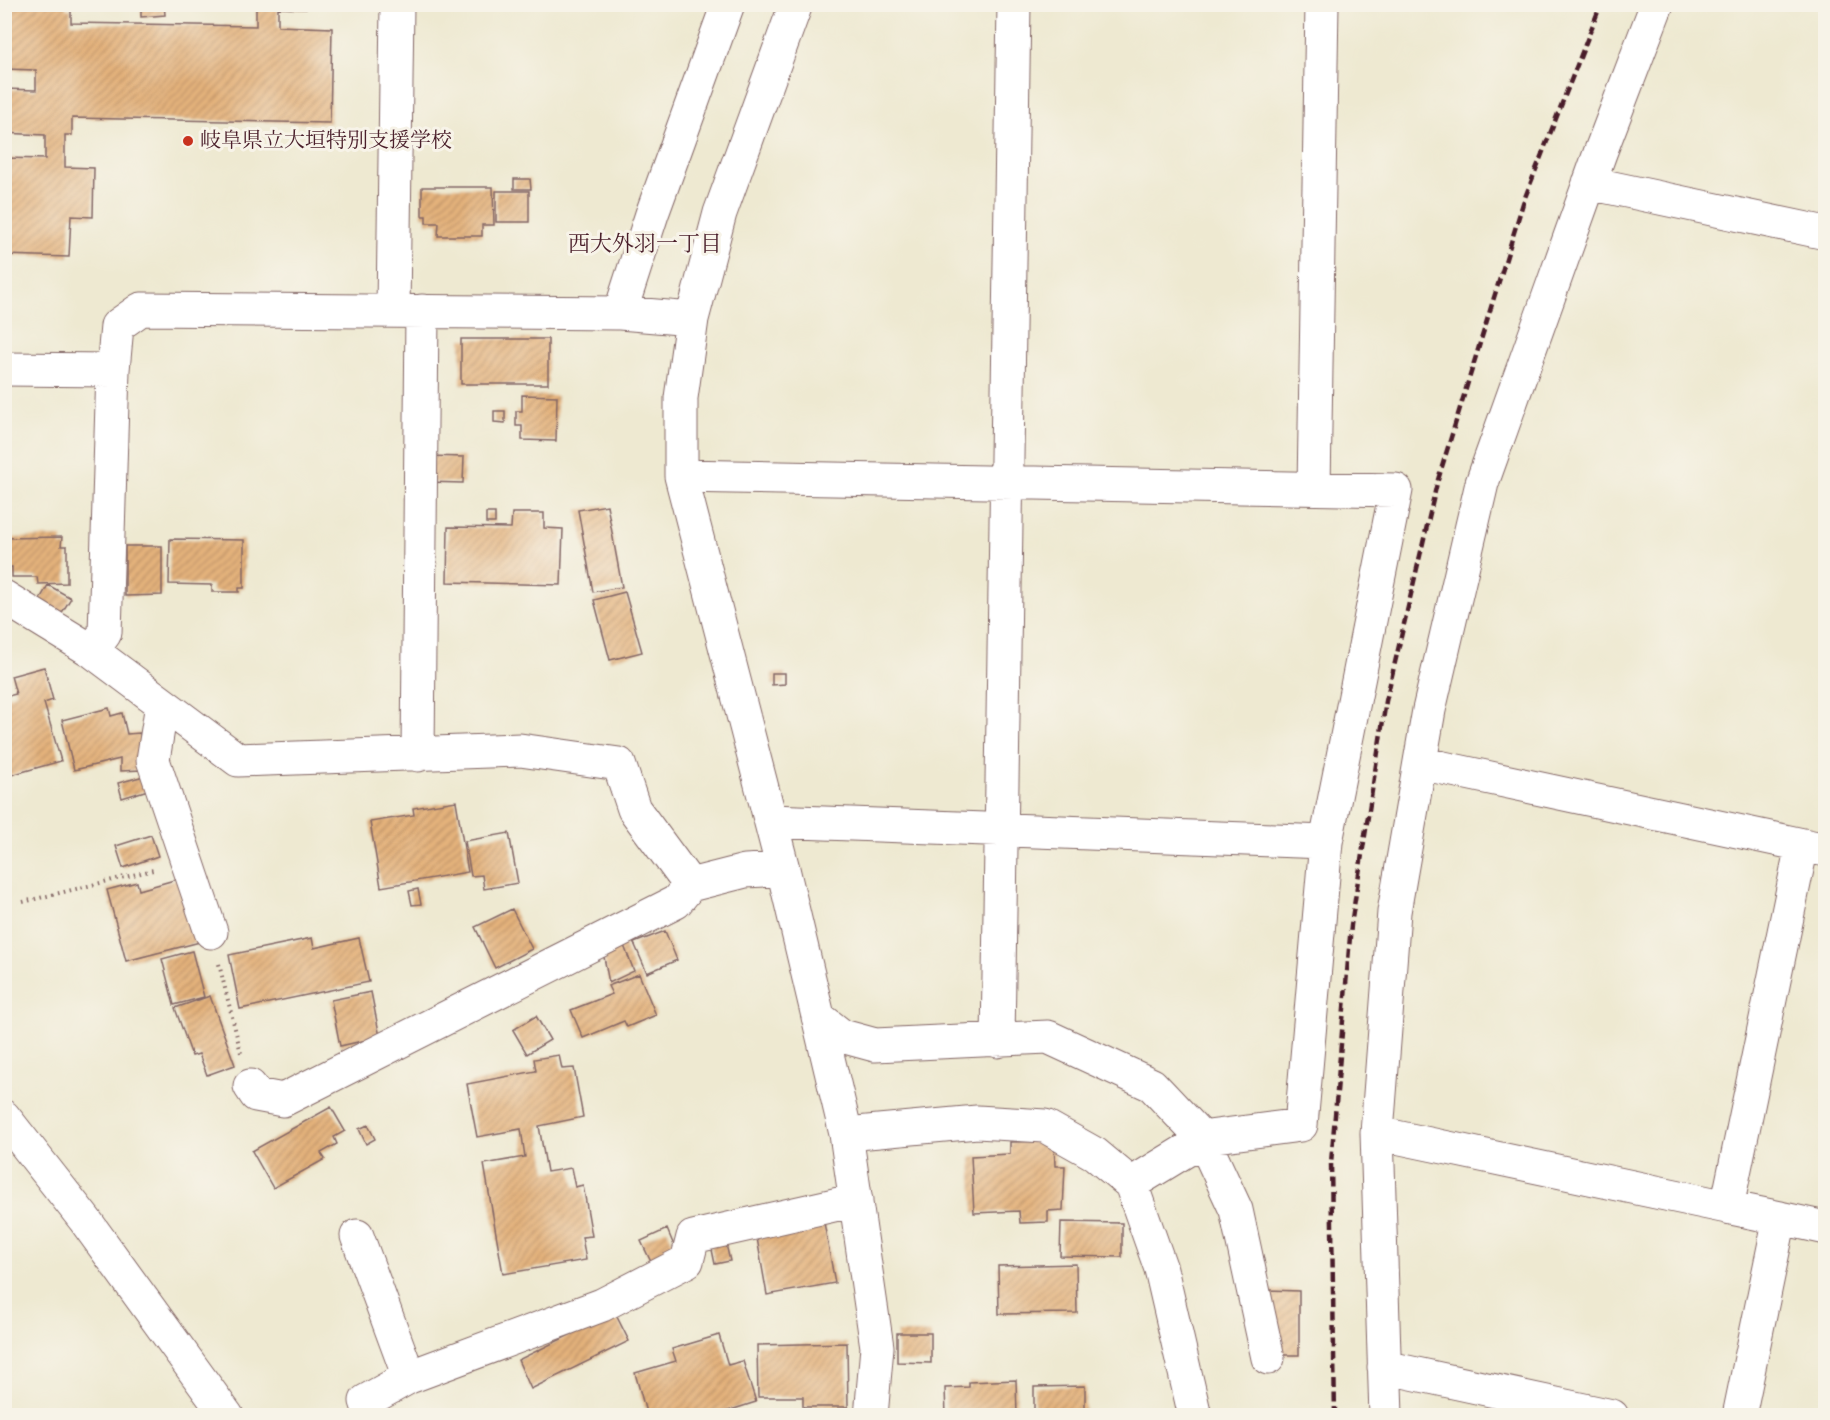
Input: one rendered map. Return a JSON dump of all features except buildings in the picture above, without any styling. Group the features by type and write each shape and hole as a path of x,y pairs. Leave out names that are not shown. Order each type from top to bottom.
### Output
{"street":[{"path":"397,4 418,754"},
{"path":"620,313 652,214 728,4"},
{"path":"796,4 720,213 692,319 681,398 681,476 771,821 834,1092 846,1134 876,1347 871,1416"},
{"path":"998,1041 1014,4"},
{"path":"1314,488 1322,4"},
{"path":"1386,1416 1377,1132 1394,912 1419,764 1482,483 1589,183 1657,4"},
{"path":"1589,183 1826,233"},
{"path":"92,651 105,633 113,370 117,326 141,309 620,313 692,319"},
{"path":"4,369 113,370"},
{"path":"681,476 1396,490 1326,842 1301,1125 1203,1139 1131,1184"},
{"path":"4,597 92,651 238,760 520,750 619,764 634,809 690,885"},
{"path":"162,704 153,760 211,932"},
{"path":"1419,764 1814,847 1727,1207"},
{"path":"771,821 1326,842"},
{"path":"250,1086 256,1095 283,1100 676,902 690,885 745,871 783,869"},
{"path":"818,1017 842,1036 875,1045 1048,1037 1152,1085 1203,1139 1236,1210 1268,1358"},
{"path":"4,1117 85,1220 227,1416"},
{"path":"846,1134 977,1122 1045,1126 1095,1154 1131,1184 1161,1269 1195,1416"},
{"path":"1377,1132 1826,1228"},
{"path":"371,1416 366,1401 409,1377 602,1305 687,1261 693,1238 856,1200"},
{"path":"1740,1416 1780,1218"},
{"path":"357,1236 409,1377"},
{"path":"1384,1367 1612,1416"}],"path":[{"path":"23,902 187,862"},
{"path":"211,932 250,1086"}],"railway":[{"path":"1335,1416 1331,1163 1351,925 1386,701 1437,483 1524,200 1601,4"}],"place":[{"name":"岐阜県立大垣特別支援学校","path":"188,141"}],"district":[{"name":"西大外羽一丁目","path":"645,244"}]}
